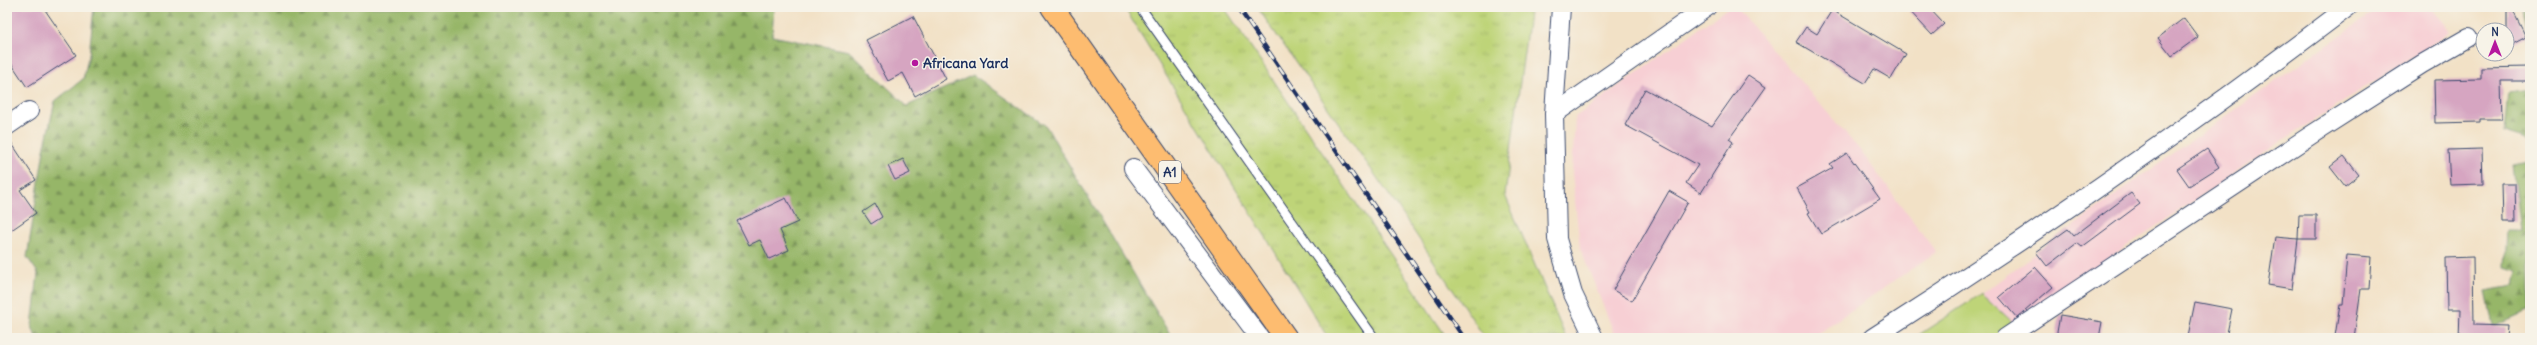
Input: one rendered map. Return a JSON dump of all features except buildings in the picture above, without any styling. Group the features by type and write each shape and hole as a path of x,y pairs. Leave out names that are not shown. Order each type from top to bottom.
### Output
{"highway":[{"name":"A1","path":"1052,7 1286,338"}],"street":[{"path":"1561,7 1554,114 1557,238 1573,294 1594,338"},
{"path":"1554,114 1707,7"},
{"path":"1872,338 1949,289 2151,152 2343,9"},
{"path":"2005,338 2311,135 2422,64 2469,38"},
{"path":"7,126 29,111"},
{"path":"1133,168 1260,338"}],"lane":[{"path":"1140,7 1374,338"}],"shaded area":[{"path":"1729,7 1736,7 1859,149 1936,252 1811,338 1616,338 1580,248 1572,173 1575,117"},
{"path":"2381,7 2432,7 2450,32 2282,141 2013,323 1981,294 2133,182"}],"green space":[{"path":"94,7 774,7 772,36 849,51 907,106 973,75 1046,126 1172,338 36,338 32,326 38,273 27,257 44,150 55,101 83,79 89,55"},
{"path":"1124,7 1224,7 1447,338 1328,338"},
{"path":"1257,7 1530,7 1505,195 1566,338 1485,338 1399,209"},
{"path":"2522,7 2530,7 2530,53"},
{"path":"2530,89 2530,141 2504,133 2508,92"},
{"path":"2530,158 2530,310 2493,326 2486,291 2514,286 2517,271 2505,267 2507,231 2521,231 2513,165 2529,162"},
{"path":"1981,294 2029,338 1914,338"}],"railway":[{"path":"1238,7 1464,338"}],"place":[{"name":"Africana Yard","path":"915,63"}]}
